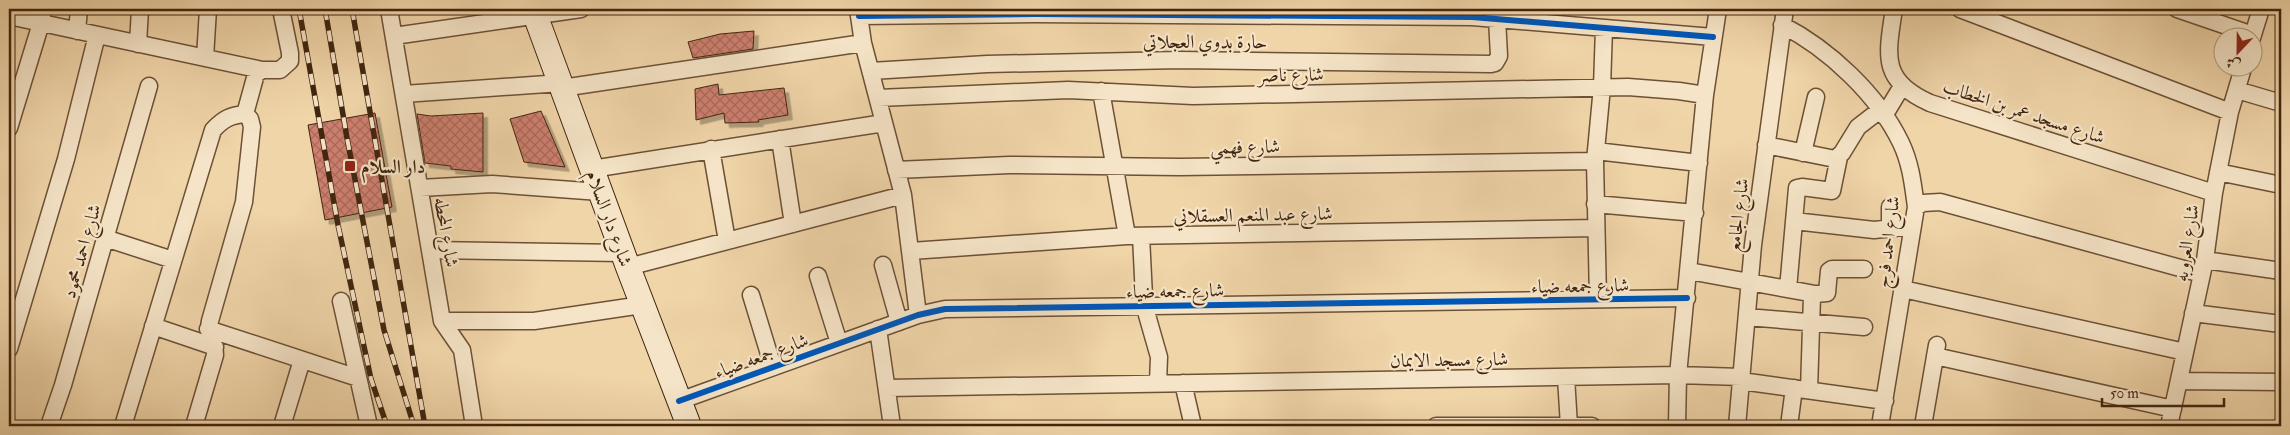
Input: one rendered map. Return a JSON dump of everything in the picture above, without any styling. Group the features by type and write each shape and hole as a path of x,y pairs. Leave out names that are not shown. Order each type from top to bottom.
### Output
{"main road":[{"name":"شارع دار السلام","path":"535,12 625,260 689,426"}],"street":[{"path":"77,31 79,9"},
{"path":"138,44 140,9"},
{"path":"205,58 208,9"},
{"path":"9,16 42,16 77,31 262,70 280,70 290,60 281,9"},
{"name":"شارع المحطه","path":"389,9 442,321 462,350 474,426"},
{"path":"394,36 535,12 581,9"},
{"path":"1677,426 1678,375 1687,298 1705,95 1718,9"},
{"name":"شارع الجامع","path":"1737,426 1750,282 1784,9"},
{"name":"شارع مسجد عمر بن الخطاب","path":"1891,9 1888,57 1892,71 1902,86 1914,96 1930,103 2214,193"},
{"path":"1960,9 2230,112"},
{"path":"2177,9 2230,28"},
{"path":"2254,28 2260,9"},
{"path":"918,315 903,195 863,43 859,12 1472,17 1714,37"},
{"path":"9,128 42,16"},
{"name":"حارة بدوي العجلاتي","path":"871,71 987,64 1179,60 1491,64 1498,60 1499,56 1496,19"},
{"name":"شارع احمد فرج","path":"1782,26 1804,36 1841,65 1882,113 1901,144 1912,175 1916,207 1880,426"},
{"path":"1598,299 1595,204 1596,156 1602,87 1604,28"},
{"path":"9,349 66,159 97,35"},
{"path":"404,94 562,86 863,43"},
{"path":"245,114 254,77 262,70"},
{"name":"شارع العروبه","path":"2169,426 2203,267 2214,193 2230,112 2240,78"},
{"name":"شارع احمد محمود","path":"49,426 149,86"},
{"path":"1788,289 1798,188 1832,191 1840,157 1858,127 1882,113 1902,86"},
{"name":"شارع ناصر","path":"878,98 1060,90 1193,96 1602,87 1654,88 1705,95"},
{"path":"2237,90 2281,103"},
{"path":"1102,91 1115,167 1134,236 1145,306 1158,350 1158,383"},
{"path":"1803,154 1816,97"},
{"path":"123,426 213,130 227,118 245,114"},
{"path":"194,426 215,355 215,347 208,329 244,202 252,127 250,120 245,114"},
{"path":"592,169 884,123"},
{"path":"780,139 793,224"},
{"path":"1766,146 1829,159 1840,157"},
{"path":"711,149 727,241"},
{"name":"شارع فهمي","path":"896,170 1009,165 1115,167 1596,156 1699,163"},
{"path":"2218,172 2281,185"},
{"path":"420,188 492,184 600,192"},
{"path":"430,250 625,260 727,241 903,195"},
{"path":"1916,207 1924,203 1940,202 2203,267 2281,271"},
{"path":"1595,204 1694,213"},
{"path":"1890,207 1890,229"},
{"path":"1794,221 1874,230 1913,226"},
{"name":"شارع عبد المنعم العسقلاني","path":"911,251 1134,236 1596,228"},
{"path":"105,238 173,260"},
{"path":"883,265 899,322"},
{"path":"1689,271 1814,294 1828,293 1829,271 1832,269 1864,270"},
{"path":"818,276 839,343"},
{"path":"1903,289 2185,352"},
{"path":"1789,426 1802,389 1811,322 1811,299 1814,294"},
{"path":"751,295 773,367"},
{"name":"شارع جمعه ضياء","path":"679,400 918,315 954,308 1687,298"},
{"path":"341,301 370,426"},
{"path":"442,321 534,321 642,305"},
{"path":"2193,313 2281,324"},
{"path":"1747,317 1864,327"},
{"path":"153,326 215,347"},
{"path":"208,329 358,378"},
{"path":"878,329 892,426"},
{"path":"1923,426 1936,350 2173,409"},
{"path":"282,426 302,360"},
{"name":"شارع مسجد الايمان","path":"887,388 1678,375 1741,379 1885,401"},
{"path":"1566,377 1569,426"},
{"path":"2179,381 2281,382"},
{"path":"1183,383 1194,426"},
{"path":"1436,426 1592,426"}],"building":[{"path":"754,31 753,49 693,58 688,42 720,34"},
{"path":"718,84 719,95 784,88 788,115 758,120 759,122 725,123 724,113 696,120 695,89"},
{"path":"541,111 565,167 524,162 510,119"},
{"name":"دار السلام","path":"375,113 392,207 325,220 308,125"},
{"path":"483,113 483,172 451,169 451,166 425,163 417,114 431,116"}],"railway":[{"path":"299,9 338,225 371,379 387,426"},
{"path":"325,9 347,138 384,330 414,426"},
{"path":"352,9 425,426"}],"cycle path":[{"path":"859,16 1035,14 1472,17 1713,37"},
{"path":"679,401 918,315 945,309 1687,298"}],"place":[{"name":"دار السلام","path":"350,166"}]}
